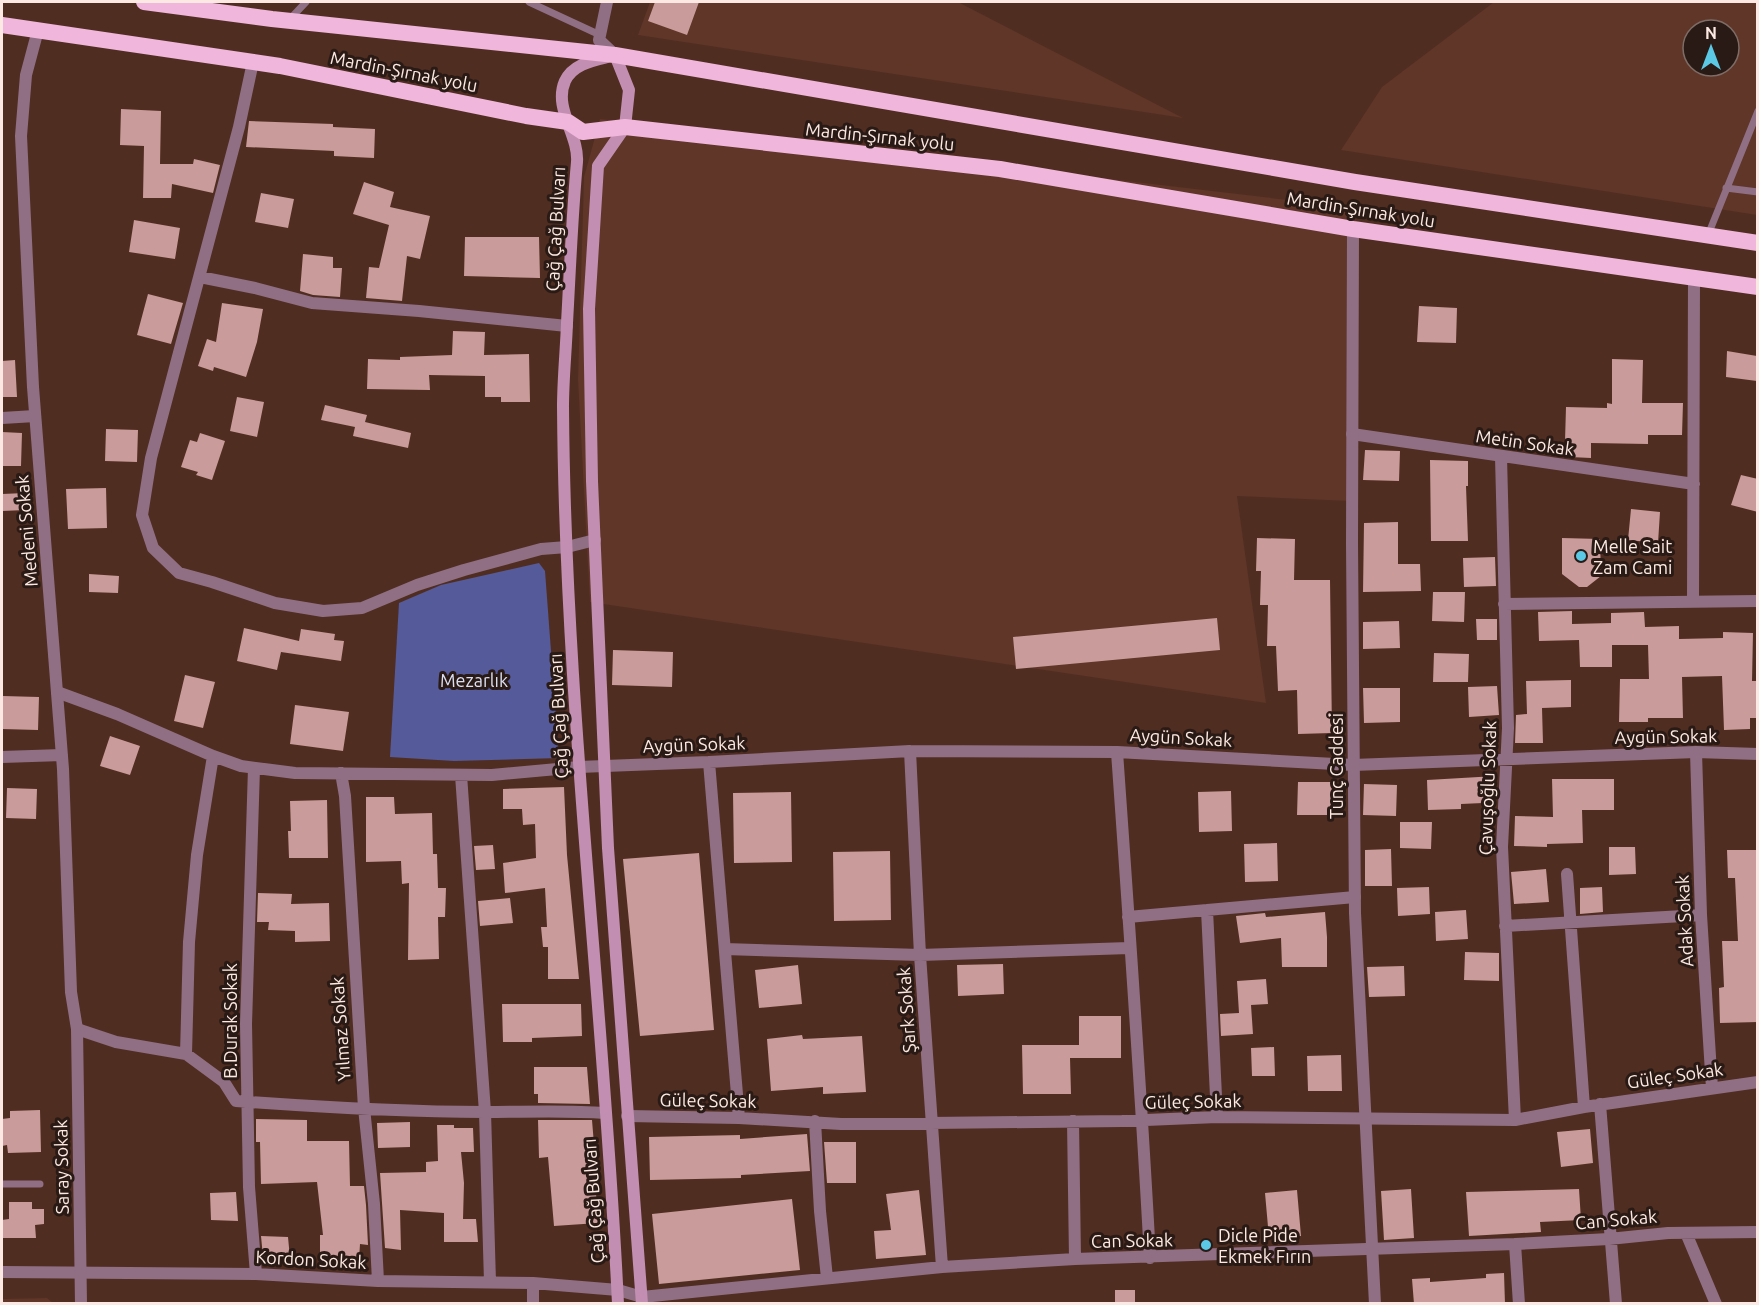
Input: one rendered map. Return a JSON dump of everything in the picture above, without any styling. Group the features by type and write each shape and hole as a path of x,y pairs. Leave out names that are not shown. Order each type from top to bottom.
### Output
{"highway":[{"name":"Mardin-Şırnak yolu","path":"144,2 288,21 615,55 1355,182 1758,243"},
{"name":"Mardin-Şırnak yolu","path":"2,25 253,62 568,123 583,132 625,127 1000,169 1353,229 1758,287"}],"main road":[{"name":"Çağ Çağ Bulvarı","path":"615,55 581,65 565,81 562,103 578,152 563,405 567,547 579,767 618,1304"},
{"path":"615,55 629,90 625,127 598,166 589,309 592,481 603,766 642,1300"}],"street":[{"path":"607,2 599,40 615,55"},
{"name":"Medeni Sokak","path":"38,30 26,75 21,136 35,416 62,755 71,992 77,1029"},
{"path":"253,62 239,127 151,458 142,515 153,548 179,573 275,603 323,611 362,608 417,585 464,570 541,549 567,547 595,540"},
{"name":"Tunç Caddesi","path":"1353,229 1355,897 1375,1304"},
{"path":"200,277 312,303 567,326"},
{"path":"1693,602 1694,278"},
{"path":"2,418 35,416"},
{"name":"Metin Sokak","path":"1352,434 1694,484"},
{"name":"Çavuşoğlu Sokak","path":"1501,457 1508,758 1502,847 1515,1120"},
{"path":"1504,604 1758,601"},
{"name":"Aygün Sokak","path":"57,692 117,714 241,766 295,773 492,775 579,767 910,751 1117,752 1353,765 1696,752 1758,754"},
{"name":"Şark Sokak","path":"910,751 920,955 942,1267"},
{"path":"1117,752 1129,948 1136,1012 1150,1258"},
{"name":"Adak Sokak","path":"1696,752 1701,915 1712,1088"},
{"path":"2,757 62,755"},
{"path":"186,1054 189,942 197,855 213,756"},
{"path":"710,762 739,1118"},
{"name":"B.Durak Sokak","path":"254,768 246,1024 249,1187 256,1274"},
{"name":"Yılmaz Sokak","path":"341,773 345,795 364,1107 375,1204 378,1281"},
{"path":"461,775 485,1112 490,1282"},
{"path":"1567,874 1584,1107"},
{"path":"1128,917 1355,897"},
{"path":"1207,910 1217,1117"},
{"path":"1505,926 1701,915"},
{"path":"725,949 920,955 1129,948"},
{"path":"77,1029 116,1042 186,1054 224,1082 236,1101 485,1112 556,1110 605,1113"},
{"name":"Saray Sokak","path":"77,1029 81,1304"},
{"name":"Güleç Sokak","path":"627,1116 739,1118 841,1124 1217,1117 1515,1120 1600,1104 1758,1082"},
{"path":"1600,1104 1616,1304"},
{"path":"815,1121 820,1211 827,1278"},
{"path":"1073,1121 1075,1259"},
{"name":"Can Sokak","path":"618,1290 642,1300 942,1267 1075,1259 1515,1244 1686,1233 1758,1232"},
{"path":"1686,1233 1716,1304"},
{"path":"1515,1244 1519,1304"},
{"name":"Kordon Sokak","path":"2,1272 256,1274 378,1281 533,1283 618,1290"},
{"path":"533,1283 533,1304"}],"lane":[{"path":"288,21 306,2"},
{"path":"528,2 537,3 600,35"},
{"path":"1707,235 1758,111"},
{"path":"1726,188 1758,192"},
{"path":"2,1184 40,1184"}],"shaded area":[{"path":"650,2 958,2 1183,118 638,35"},
{"path":"1494,2 1757,2 1757,215 1341,150 1382,87"},
{"path":"600,119 1356,208 1350,501 1237,496 1266,703 590,602 578,380 584,177"},
{"path":"47,1298 53,1303 2,1303 2,1299"}],"green space":[{"name":"Mezarlık","path":"539,563 545,571 559,758 454,761 390,757 399,603 441,585"}],"building":[{"path":"655,2 699,2 687,35 648,21"},
{"path":"121,109 161,111 160,164 193,164 194,159 220,165 213,193 172,184 171,198 143,198 144,146 120,145"},
{"path":"249,121 333,124 333,127 375,129 374,158 334,156 334,151 246,147"},
{"path":"364,182 394,192 390,207 430,216 420,259 407,256 402,301 366,298 369,267 379,268 389,225 353,214"},
{"path":"261,193 294,199 288,228 255,222"},
{"path":"134,220 180,228 175,259 129,252"},
{"path":"465,237 539,237 540,278 464,276"},
{"path":"303,254 333,257 333,268 342,268 340,297 313,295 300,291"},
{"path":"148,294 183,303 171,344 137,335"},
{"path":"222,303 263,309 257,342 246,377 214,367 213,371 198,366 207,339 216,342"},
{"path":"1419,306 1457,308 1456,343 1417,342"},
{"path":"453,331 485,332 484,355 529,354 530,402 501,402 501,397 485,397 485,376 429,375 430,390 367,389 368,359 400,360 400,357 452,355"},
{"path":"1727,351 1757,356 1757,381 1726,377"},
{"path":"1612,359 1643,360 1642,403 1683,403 1682,435 1648,435 1648,444 1591,443 1591,458 1570,457 1571,441 1565,441 1566,407 1607,408 1607,403 1612,404"},
{"path":"15,360 17,397 2,397 2,361"},
{"path":"237,397 264,402 257,437 230,431"},
{"path":"325,405 367,415 365,422 411,433 408,448 353,436 355,427 321,420"},
{"path":"106,429 138,430 137,462 105,461"},
{"path":"2,432 22,433 21,466 2,466"},
{"path":"200,433 225,441 212,480 196,475 198,472 181,467 190,440 197,442"},
{"path":"1365,450 1400,451 1399,481 1363,480"},
{"path":"1430,460 1468,461 1468,486 1466,486 1468,541 1431,541"},
{"path":"1741,475 1758,479 1758,512 1731,505"},
{"path":"106,488 107,528 68,529 66,489"},
{"path":"25,493 26,510 2,511 2,494"},
{"path":"1631,509 1660,512 1658,543 1628,540"},
{"path":"1398,522 1398,564 1420,564 1421,591 1363,592 1364,523"},
{"path":"1257,538 1295,539 1294,580 1330,580 1332,733 1298,734 1297,690 1278,691 1276,646 1267,646 1268,605 1260,605 1261,571 1256,571"},
{"name":"Melle Sait Zam Cami","path":"1562,538 1600,539 1601,576 1587,587 1579,587 1562,574"},
{"path":"1495,557 1496,586 1464,587 1463,558"},
{"path":"89,574 119,576 118,593 89,592"},
{"path":"1433,592 1465,592 1464,622 1432,621"},
{"path":"1572,611 1572,624 1611,623 1611,613 1644,612 1645,627 1679,626 1679,639 1723,638 1723,632 1753,633 1752,681 1758,681 1758,718 1750,718 1750,729 1724,730 1722,676 1682,677 1683,718 1648,718 1648,722 1619,722 1620,679 1649,679 1648,645 1612,645 1612,667 1580,667 1579,640 1539,641 1538,612"},
{"path":"1217,618 1220,650 1016,669 1013,637"},
{"path":"1476,619 1497,619 1497,640 1477,640"},
{"path":"1399,621 1400,648 1363,649 1363,622"},
{"path":"244,628 299,641 301,629 335,634 334,640 344,641 341,661 281,652 277,670 237,661"},
{"path":"613,650 673,652 672,687 612,685"},
{"path":"1434,653 1469,654 1468,682 1433,682"},
{"path":"185,675 215,682 203,728 174,721"},
{"path":"1571,680 1571,707 1542,708 1543,743 1515,743 1516,715 1527,714 1526,681"},
{"path":"1497,686 1499,715 1469,717 1468,687"},
{"path":"1363,688 1400,688 1400,722 1364,723"},
{"path":"3,696 39,697 38,730 2,729"},
{"path":"295,705 349,712 343,751 290,744"},
{"path":"110,736 140,746 130,775 100,766"},
{"path":"1496,776 1496,799 1483,799 1483,803 1461,804 1461,809 1428,810 1427,780"},
{"path":"1552,779 1614,779 1614,810 1582,810 1583,843 1547,844 1547,847 1514,846 1515,816 1553,817"},
{"path":"1298,782 1332,782 1331,815 1297,815"},
{"path":"1364,784 1397,785 1396,816 1363,815"},
{"path":"564,787 567,855 579,979 548,979 548,947 543,947 541,927 547,927 545,888 505,893 503,863 536,858 535,824 523,825 522,809 503,809 503,789"},
{"path":"7,788 37,789 36,819 6,818"},
{"path":"1231,791 1232,831 1199,832 1198,792"},
{"path":"791,792 792,862 734,863 733,793"},
{"path":"366,797 394,797 395,814 432,813 433,854 437,854 438,888 446,888 445,917 438,917 439,959 408,960 409,883 402,884 401,861 366,862"},
{"path":"327,800 328,858 289,858 290,801"},
{"path":"1400,822 1432,822 1431,849 1400,848"},
{"path":"1277,843 1278,881 1245,882 1244,844"},
{"path":"493,845 495,869 476,870 474,846"},
{"path":"1609,847 1635,847 1636,874 1609,875"},
{"path":"1391,849 1392,886 1365,886 1365,850"},
{"path":"1727,850 1758,850 1758,1022 1720,1023 1719,988 1724,987 1722,941 1738,941 1735,878 1728,878"},
{"path":"890,851 891,920 834,921 833,852"},
{"path":"699,853 714,1030 640,1036 623,859"},
{"path":"1546,869 1549,902 1514,904 1511,872"},
{"path":"1429,887 1430,914 1398,916 1397,888"},
{"path":"1602,887 1603,912 1580,914 1580,888"},
{"path":"258,893 292,894 291,904 329,903 330,941 295,942 295,931 268,930 269,922 257,922"},
{"path":"510,898 513,923 480,926 478,901"},
{"path":"1466,910 1468,939 1436,941 1435,912"},
{"path":"1325,912 1327,967 1282,967 1281,938 1240,943 1236,916 1265,913 1266,917"},
{"path":"1465,952 1499,953 1499,981 1464,980"},
{"path":"1003,964 1004,994 958,996 957,965"},
{"path":"798,965 802,1004 759,1008 755,970"},
{"path":"1404,966 1405,996 1369,997 1367,967"},
{"path":"1266,979 1268,1004 1251,1005 1253,1034 1221,1036 1220,1014 1239,1013 1237,981"},
{"path":"502,1004 581,1004 582,1036 532,1038 532,1042 503,1042"},
{"path":"1079,1016 1121,1016 1121,1058 1070,1058 1071,1094 1023,1094 1022,1045 1079,1045"},
{"path":"802,1035 803,1039 862,1036 866,1092 823,1094 823,1087 771,1091 767,1039"},
{"path":"1274,1047 1275,1076 1252,1076 1251,1048"},
{"path":"1341,1055 1342,1091 1308,1091 1307,1056"},
{"path":"534,1067 587,1067 590,1104 538,1103 538,1094 534,1094"},
{"path":"40,1110 41,1152 8,1153 7,1145 2,1146 2,1119 10,1118 10,1111"},
{"path":"256,1119 307,1120 307,1141 349,1141 350,1186 364,1186 366,1205 368,1245 360,1244 359,1260 320,1260 320,1235 323,1235 317,1182 261,1184 260,1142 256,1142"},
{"path":"538,1120 592,1120 598,1223 554,1226 548,1157 539,1158"},
{"path":"410,1122 410,1147 378,1148 377,1123"},
{"path":"437,1125 473,1128 474,1152 461,1152 464,1183 463,1219 476,1219 478,1242 444,1242 444,1213 400,1210 401,1250 385,1248 380,1173 426,1172 426,1162 438,1161"},
{"path":"1590,1129 1593,1163 1561,1167 1557,1132"},
{"path":"807,1134 810,1171 741,1175 741,1178 650,1180 649,1137 740,1135 740,1139"},
{"path":"824,1142 856,1142 856,1183 827,1183"},
{"path":"1411,1189 1414,1238 1384,1240 1381,1191"},
{"path":"1579,1189 1581,1220 1540,1222 1541,1232 1469,1236 1466,1192"},
{"path":"919,1190 926,1255 876,1259 874,1231 891,1230 886,1194"},
{"path":"1297,1190 1301,1236 1269,1238 1265,1193"},
{"path":"236,1192 238,1221 211,1220 210,1193"},
{"path":"792,1199 800,1270 659,1284 652,1214"},
{"path":"9,1202 32,1202 32,1209 44,1209 44,1224 35,1225 36,1238 2,1238 2,1220 9,1219"},
{"path":"261,1236 288,1237 290,1258 263,1257"},
{"path":"1504,1273 1505,1304 1414,1304 1412,1279 1430,1278 1430,1282 1486,1278 1486,1274"},
{"path":"1115,1290 1135,1290 1135,1304 1115,1304"}],"place":[{"name":"Melle Sait Zam Cami","path":"1581,556"},
{"name":"Dicle Pide Ekmek Fırın","path":"1206,1245"}]}
